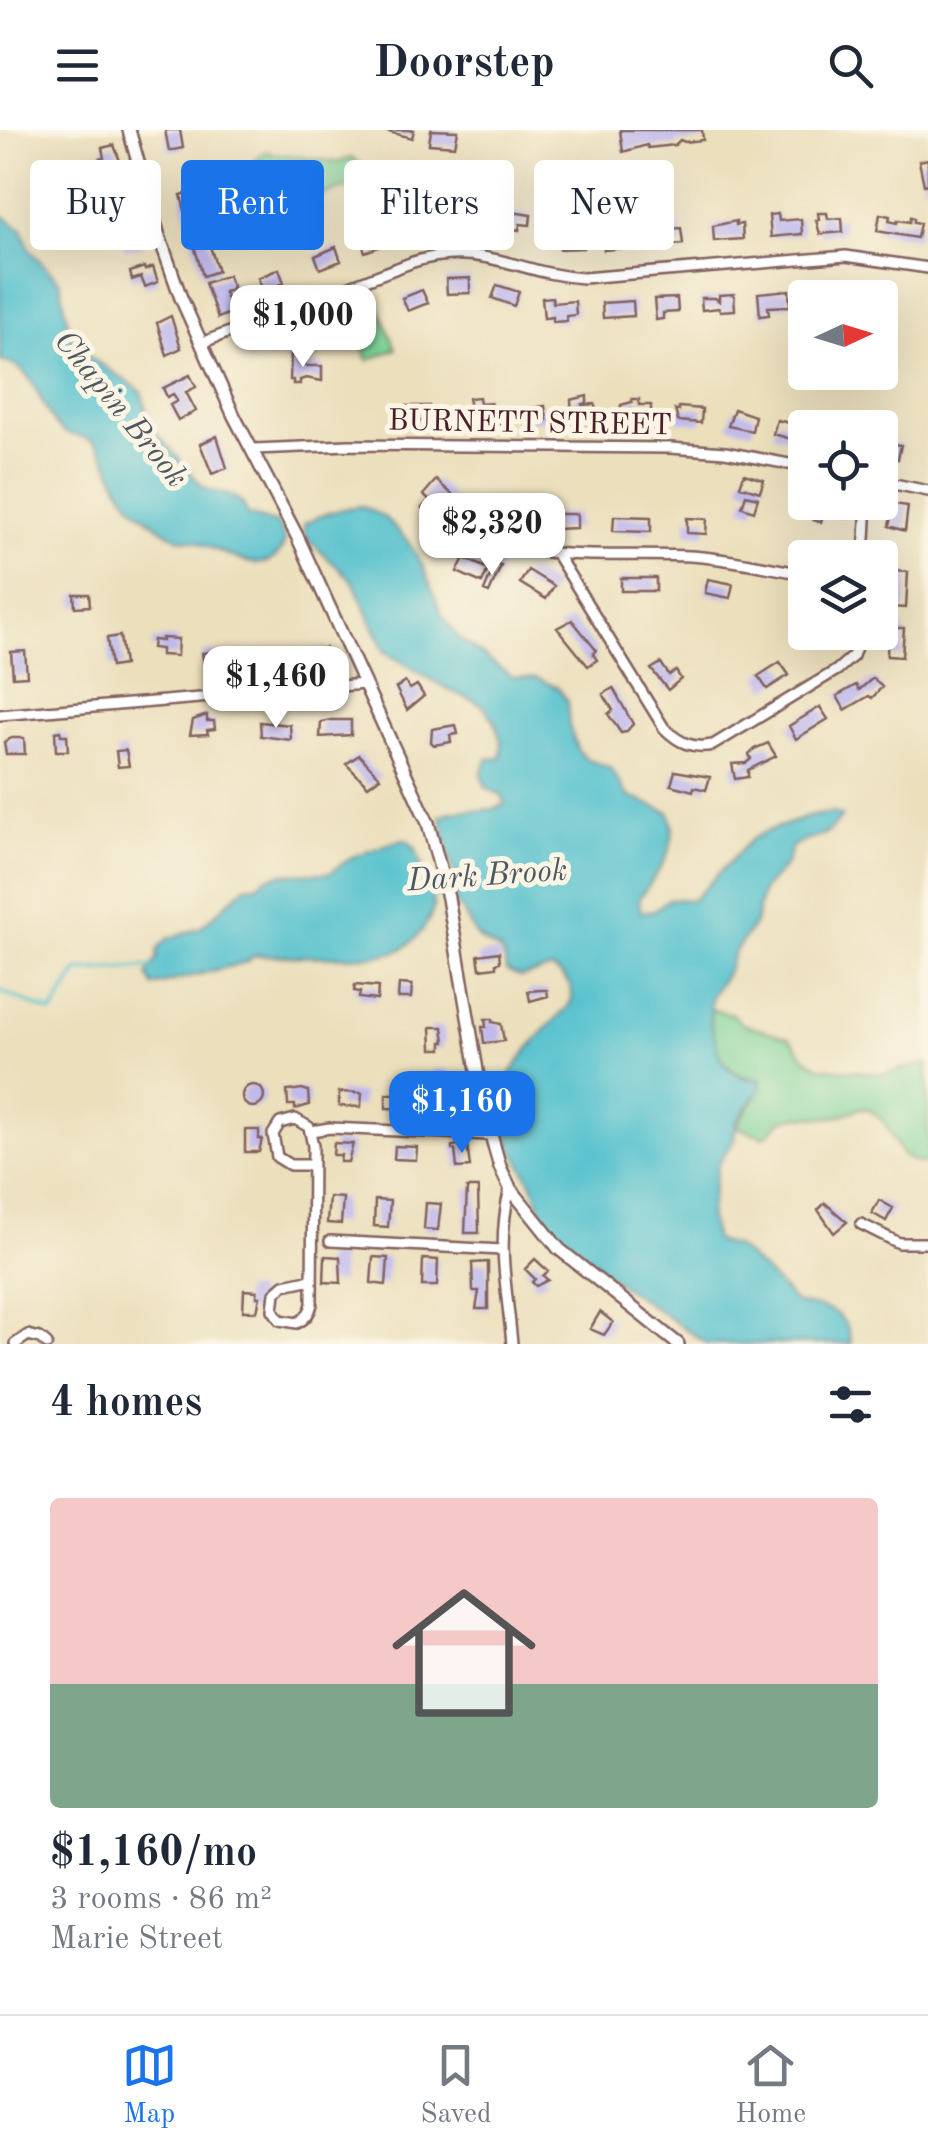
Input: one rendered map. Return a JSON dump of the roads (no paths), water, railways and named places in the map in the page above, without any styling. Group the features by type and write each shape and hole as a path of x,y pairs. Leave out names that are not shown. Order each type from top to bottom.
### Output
{"street":[{"path":"129,130 170,270 201,343 297,536 425,814 447,893 489,1135 510,1188 560,1250 678,1344"},
{"path":"201,343 412,262 445,254 501,258 541,272 583,278 846,256 928,268"},
{"name":"BURNETT STREET","path":"254,449 349,445 670,448 788,464"},
{"path":"898,485 928,491"},
{"path":"443,513 481,538 515,548 699,557 788,571"},
{"path":"556,553 664,728 684,744 714,745 837,670 855,650"},
{"path":"0,716 364,684"},
{"path":"312,1279 284,1285 274,1293 272,1310 280,1320 293,1324 308,1316 311,1308 312,1279 313,1165 311,1131 303,1122 287,1120 275,1130 276,1156 283,1162 313,1165"},
{"path":"311,1131 330,1128 489,1135"},
{"path":"510,1188 501,1224 512,1344"},
{"path":"860,1224 900,1243 928,1243"},
{"path":"330,1241 502,1250"},
{"path":"15,1344 32,1335 47,1344"}],"water":[{"name":"Chapin Brook","path":"0,214 22,229 30,250 60,282 71,339 94,360 141,391 151,427 202,486 240,501 247,515 278,524 285,540 282,547 265,563 244,561 179,538 158,526 126,497 95,442 59,428 22,370 0,361"},
{"path":"362,506 384,517 406,539 422,564 442,615 459,638 512,677 537,678 558,688 567,701 569,726 577,749 585,758 611,769 628,796 669,812 670,847 639,898 640,911 652,912 669,899 693,900 751,840 767,831 811,816 842,816 829,832 792,846 786,864 762,891 755,923 711,996 710,1021 719,1054 728,1068 746,1079 761,1079 760,1090 736,1122 734,1140 718,1164 709,1215 715,1241 737,1248 796,1303 839,1316 851,1344 707,1344 617,1282 547,1222 507,1136 501,1100 519,1061 568,1006 571,989 551,969 520,977 506,971 501,952 478,937 456,904 441,816 505,804 502,796 486,787 481,774 488,759 501,758 502,744 494,720 483,705 385,652 353,581 305,537 304,524 332,512"},
{"path":"400,840 415,847 434,907 422,931 402,949 353,957 255,955 246,962 153,986 147,975 158,949 167,939 200,928 246,886 283,874 330,873 352,857"}],"waterway":[{"name":"Dark Brook","path":"429,898 459,891"},
{"name":"Dark Brook","path":"0,991 52,1013 78,971 152,967"}]}
